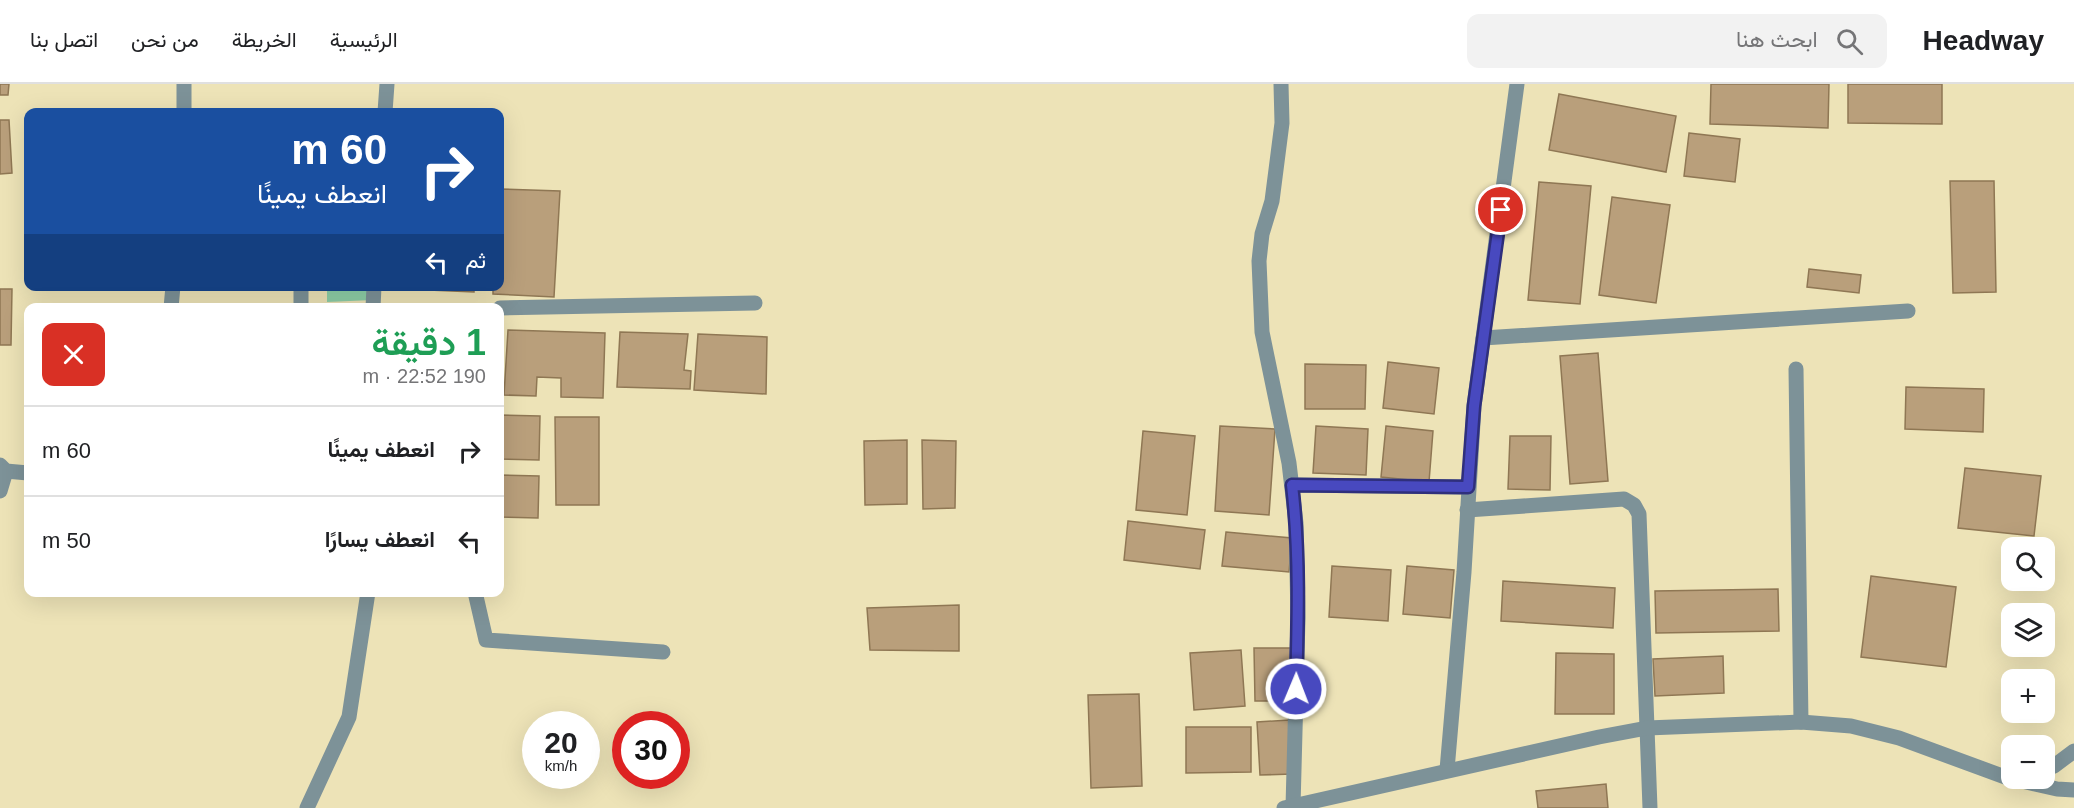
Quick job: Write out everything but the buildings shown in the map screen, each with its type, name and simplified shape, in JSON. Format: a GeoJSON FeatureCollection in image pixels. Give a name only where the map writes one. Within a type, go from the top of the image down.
{"type":"FeatureCollection","features":[{"type":"Feature","properties":{"kind":"street"},"geometry":{"type":"LineString","coordinates":[[184,84],[184,108]]}},
{"type":"Feature","properties":{"kind":"street"},"geometry":{"type":"LineString","coordinates":[[385,108],[387,84]]}},
{"type":"Feature","properties":{"kind":"street"},"geometry":{"type":"LineString","coordinates":[[1281,84],[1282,123],[1272,201],[1262,234],[1259,261],[1262,332],[1289,463],[1296,523],[1298,618],[1293,807]]}},
{"type":"Feature","properties":{"kind":"street"},"geometry":{"type":"LineString","coordinates":[[1447,770],[1464,572],[1474,406],[1516,84]]}},
{"type":"Feature","properties":{"kind":"street"},"geometry":{"type":"LineString","coordinates":[[504,308],[755,303]]}},
{"type":"Feature","properties":{"kind":"street"},"geometry":{"type":"LineString","coordinates":[[1483,338],[1908,311]]}},
{"type":"Feature","properties":{"kind":"street"},"geometry":{"type":"LineString","coordinates":[[1796,369],[1801,722]]}},
{"type":"Feature","properties":{"kind":"street"},"geometry":{"type":"LineString","coordinates":[[0,491],[3,468],[24,472]]}},
{"type":"Feature","properties":{"kind":"street"},"geometry":{"type":"LineString","coordinates":[[1292,485],[1468,487]]}},
{"type":"Feature","properties":{"kind":"street"},"geometry":{"type":"LineString","coordinates":[[1467,510],[1624,499],[1634,505],[1639,514],[1650,808]]}},
{"type":"Feature","properties":{"kind":"street"},"geometry":{"type":"LineString","coordinates":[[307,808],[349,717],[367,597]]}},
{"type":"Feature","properties":{"kind":"street"},"geometry":{"type":"LineString","coordinates":[[476,597],[486,640],[663,652]]}},
{"type":"Feature","properties":{"kind":"street"},"geometry":{"type":"LineString","coordinates":[[1284,808],[1447,770],[1647,728],[1801,722],[1851,726],[1899,738],[2001,774]]}},
{"type":"Feature","properties":{"kind":"street"},"geometry":{"type":"LineString","coordinates":[[2055,765],[2074,751]]}},
{"type":"Feature","properties":{"kind":"street"},"geometry":{"type":"LineString","coordinates":[[2055,789],[2074,790]]}},
{"type":"Feature","properties":{"kind":"green space"},"geometry":{"type":"Polygon","coordinates":[[[327,291],[374,291],[373,300],[327,302],[327,291]]]}},
{"type":"Feature","properties":{"kind":"route"},"geometry":{"type":"LineString","coordinates":[[1296,689],[1298,618],[1296,523],[1292,485],[1468,487],[1474,406],[1501,210]]}}]}
